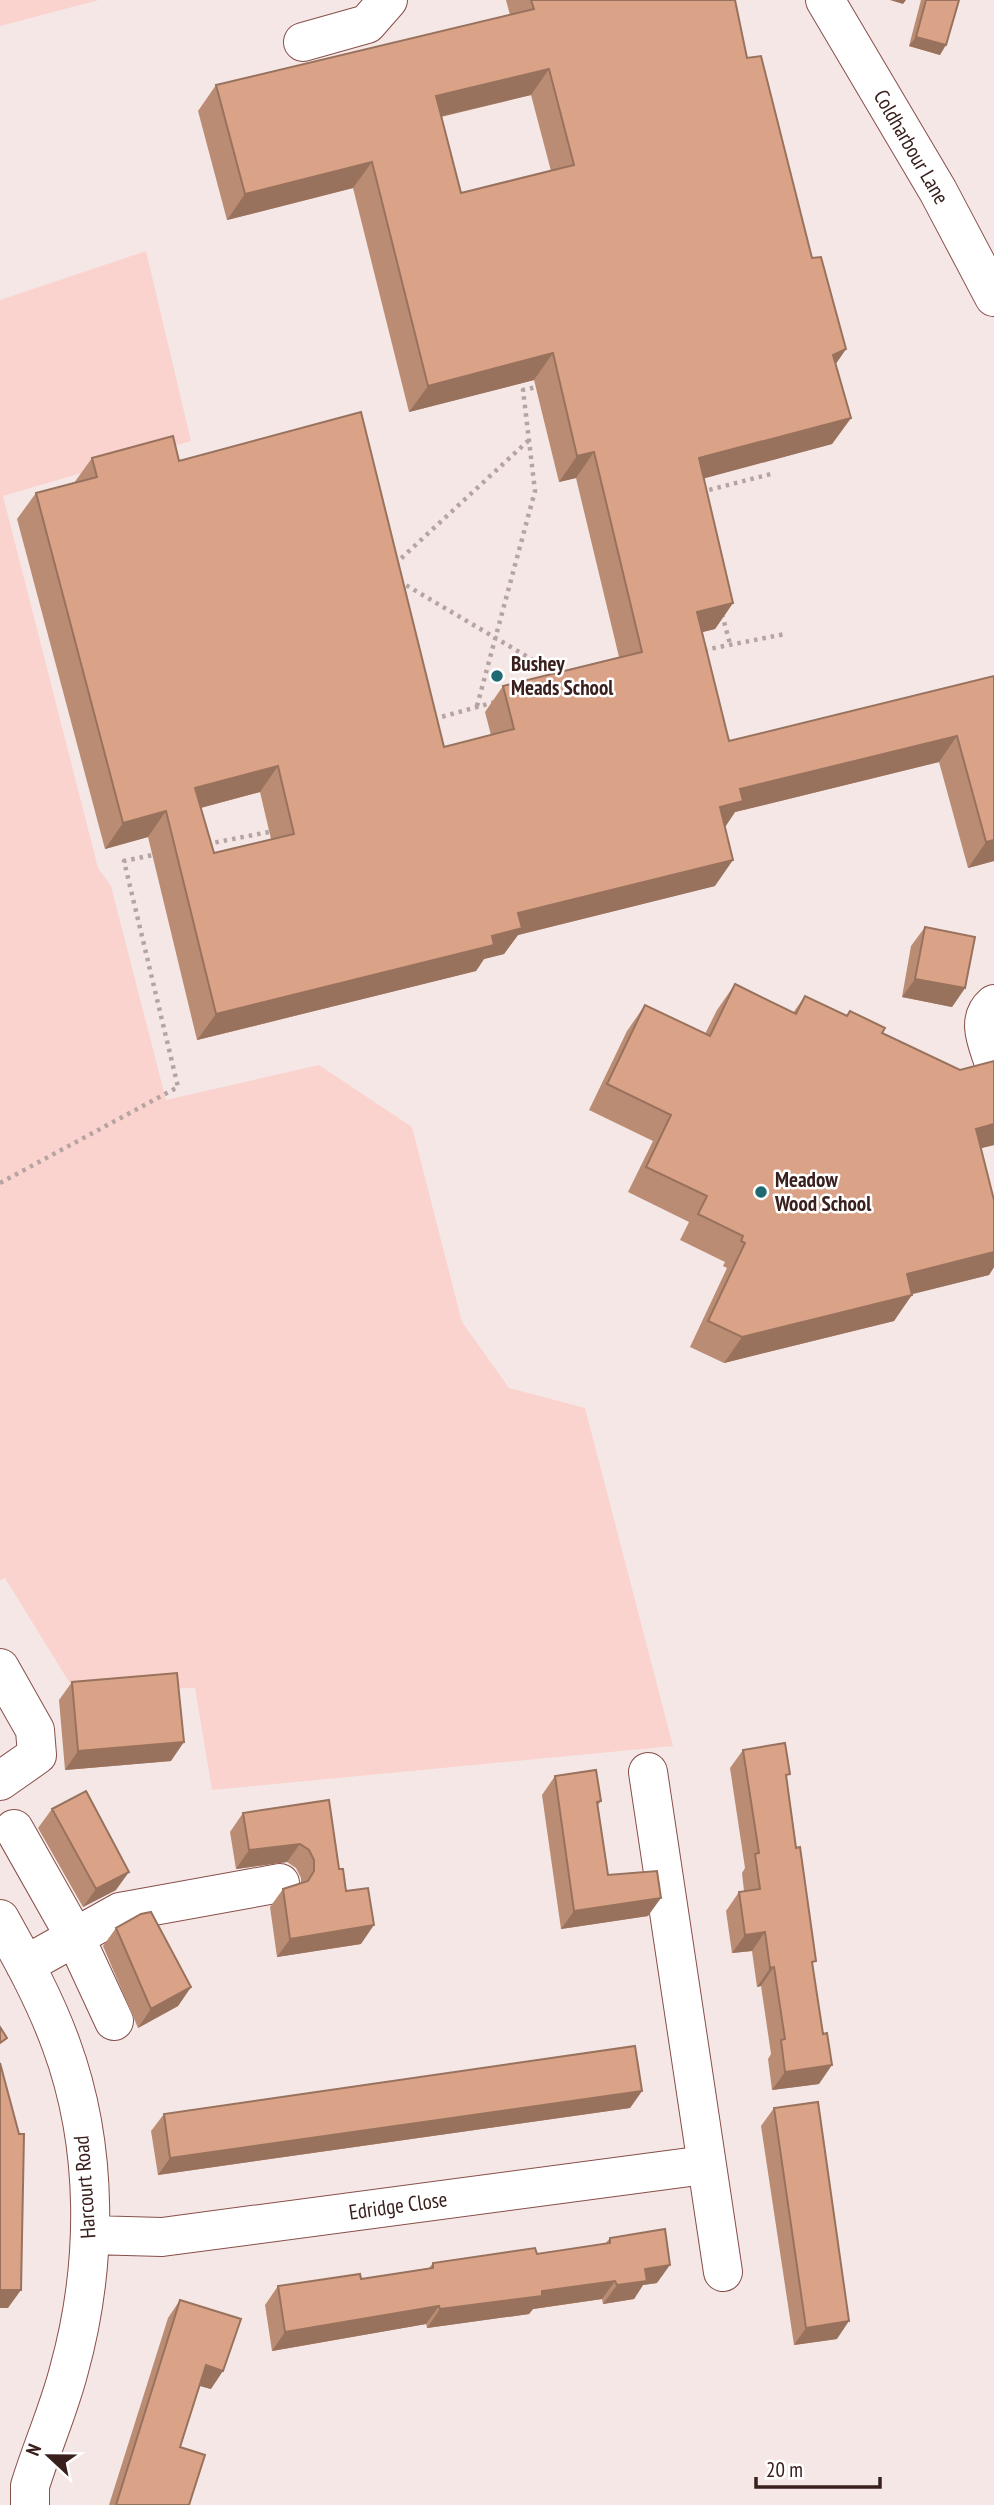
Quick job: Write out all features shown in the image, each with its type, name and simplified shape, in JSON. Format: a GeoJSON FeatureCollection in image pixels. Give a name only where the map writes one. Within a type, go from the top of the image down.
{"type":"FeatureCollection","features":[{"type":"Feature","properties":{"kind":"street"},"geometry":{"type":"LineString","coordinates":[[303,42],[367,24],[388,0]]}},
{"type":"Feature","properties":{"kind":"street","name":"Coldharbour Lane"},"geometry":{"type":"LineString","coordinates":[[825,0],[937,191],[994,297]]}},
{"type":"Feature","properties":{"kind":"street"},"geometry":{"type":"LineString","coordinates":[[994,1004],[988,1009],[982,1027],[994,1064]]}},
{"type":"Feature","properties":{"kind":"street"},"geometry":{"type":"LineString","coordinates":[[0,1668],[36,1730],[37,1755],[0,1782]]}},
{"type":"Feature","properties":{"kind":"street"},"geometry":{"type":"LineString","coordinates":[[648,1772],[723,2272]]}},
{"type":"Feature","properties":{"kind":"street"},"geometry":{"type":"LineString","coordinates":[[14,1829],[75,1937],[114,2021]]}},
{"type":"Feature","properties":{"kind":"street"},"geometry":{"type":"LineString","coordinates":[[25,1965],[120,1912],[280,1883]]}},
{"type":"Feature","properties":{"kind":"street","name":"Harcourt Road"},"geometry":{"type":"LineString","coordinates":[[0,1919],[25,1965],[62,2047],[78,2105],[87,2165],[92,2235],[84,2304],[70,2369],[20,2491]]}},
{"type":"Feature","properties":{"kind":"street","name":"Edridge Close"},"geometry":{"type":"LineString","coordinates":[[92,2235],[162,2237],[705,2165]]}},
{"type":"Feature","properties":{"kind":"path"},"geometry":{"type":"LineString","coordinates":[[477,706],[535,491],[523,390],[552,383]]}},
{"type":"Feature","properties":{"kind":"path"},"geometry":{"type":"LineString","coordinates":[[401,593],[394,565],[529,440]]}},
{"type":"Feature","properties":{"kind":"path"},"geometry":{"type":"LineString","coordinates":[[691,495],[771,474]]}},
{"type":"Feature","properties":{"kind":"path"},"geometry":{"type":"LineString","coordinates":[[398,581],[562,676]]}},
{"type":"Feature","properties":{"kind":"path"},"geometry":{"type":"LineString","coordinates":[[720,607],[730,644]]}},
{"type":"Feature","properties":{"kind":"path"},"geometry":{"type":"LineString","coordinates":[[690,654],[785,634]]}},
{"type":"Feature","properties":{"kind":"path"},"geometry":{"type":"LineString","coordinates":[[436,727],[434,717],[501,701]]}},
{"type":"Feature","properties":{"kind":"path"},"geometry":{"type":"LineString","coordinates":[[205,845],[287,828]]}},
{"type":"Feature","properties":{"kind":"path"},"geometry":{"type":"LineString","coordinates":[[0,1183],[178,1087],[124,861],[165,853]]}},
{"type":"Feature","properties":{"kind":"shaded area"},"geometry":{"type":"Polygon","coordinates":[[[0,0],[99,0],[0,26],[0,0]]]}},
{"type":"Feature","properties":{"kind":"shaded area"},"geometry":{"type":"Polygon","coordinates":[[[146,251],[191,441],[3,496],[98,868],[111,886],[166,1100],[319,1065],[412,1127],[462,1322],[509,1388],[585,1408],[673,1746],[212,1790],[195,1688],[74,1690],[5,1578],[0,1580],[0,300],[146,251]]]}},
{"type":"Feature","properties":{"kind":"building"},"geometry":{"type":"Polygon","coordinates":[[[531,0],[735,0],[747,58],[761,56],[812,258],[821,257],[846,349],[833,355],[851,418],[699,458],[733,603],[697,612],[729,741],[994,676],[994,840],[986,842],[957,736],[740,789],[743,801],[720,807],[733,860],[518,913],[522,928],[492,936],[494,945],[216,1014],[166,811],[123,823],[36,493],[97,477],[92,458],[173,436],[179,461],[361,412],[444,747],[514,729],[503,686],[642,652],[594,452],[577,456],[553,353],[428,386],[372,162],[245,194],[216,85],[534,9],[531,0]],[[549,69],[436,96],[461,193],[574,165],[549,69]],[[278,766],[195,788],[214,853],[294,834],[278,766]]]}},
{"type":"Feature","properties":{"kind":"building"},"geometry":{"type":"Polygon","coordinates":[[[926,0],[959,0],[946,45],[916,37],[926,0]]]}},
{"type":"Feature","properties":{"kind":"building"},"geometry":{"type":"Polygon","coordinates":[[[925,927],[975,937],[965,988],[915,979],[925,927]]]}},
{"type":"Feature","properties":{"kind":"building"},"geometry":{"type":"Polygon","coordinates":[[[735,984],[796,1014],[805,996],[847,1016],[850,1011],[885,1028],[882,1033],[960,1070],[994,1061],[994,1124],[976,1129],[994,1200],[994,1252],[907,1274],[912,1295],[742,1337],[708,1321],[745,1243],[741,1241],[743,1236],[698,1214],[707,1196],[646,1167],[671,1115],[607,1084],[645,1005],[710,1036],[735,984]]]}},
{"type":"Feature","properties":{"kind":"building"},"geometry":{"type":"Polygon","coordinates":[[[177,1673],[184,1742],[78,1751],[72,1682],[177,1673]]]}},
{"type":"Feature","properties":{"kind":"building"},"geometry":{"type":"Polygon","coordinates":[[[785,1743],[790,1774],[786,1775],[796,1848],[800,1847],[816,1961],[812,1962],[823,2034],[827,2033],[832,2065],[785,2072],[781,2040],[785,2039],[774,1967],[770,1968],[765,1932],[745,1935],[739,1892],[760,1889],[755,1854],[759,1853],[743,1750],[785,1743]]]}},
{"type":"Feature","properties":{"kind":"building"},"geometry":{"type":"Polygon","coordinates":[[[596,1770],[601,1801],[597,1802],[608,1875],[657,1871],[661,1898],[574,1911],[555,1776],[596,1770]]]}},
{"type":"Feature","properties":{"kind":"building"},"geometry":{"type":"Polygon","coordinates":[[[86,1791],[129,1872],[96,1889],[52,1809],[86,1791]]]}},
{"type":"Feature","properties":{"kind":"building"},"geometry":{"type":"Polygon","coordinates":[[[329,1800],[339,1869],[343,1869],[346,1891],[368,1888],[374,1925],[290,1939],[283,1889],[308,1881],[314,1871],[314,1860],[309,1850],[300,1844],[249,1850],[243,1813],[329,1800]]]}},
{"type":"Feature","properties":{"kind":"building"},"geometry":{"type":"Polygon","coordinates":[[[151,1912],[191,1987],[151,2009],[116,1928],[141,1914],[151,1912]]]}},
{"type":"Feature","properties":{"kind":"building"},"geometry":{"type":"Polygon","coordinates":[[[0,2027],[7,2038],[0,2043],[0,2027]]]}},
{"type":"Feature","properties":{"kind":"building"},"geometry":{"type":"Polygon","coordinates":[[[635,2046],[642,2091],[170,2158],[164,2114],[635,2046]]]}},
{"type":"Feature","properties":{"kind":"building"},"geometry":{"type":"Polygon","coordinates":[[[0,2063],[19,2134],[24,2134],[21,2290],[0,2290],[0,2063]]]}},
{"type":"Feature","properties":{"kind":"building"},"geometry":{"type":"Polygon","coordinates":[[[818,2102],[849,2321],[806,2328],[774,2108],[818,2102]]]}},
{"type":"Feature","properties":{"kind":"building"},"geometry":{"type":"Polygon","coordinates":[[[665,2229],[670,2265],[645,2269],[647,2281],[617,2285],[615,2281],[542,2291],[542,2296],[440,2309],[439,2306],[285,2332],[278,2286],[360,2274],[361,2279],[433,2268],[433,2263],[535,2248],[537,2254],[610,2243],[610,2238],[665,2229]]]}},
{"type":"Feature","properties":{"kind":"building"},"geometry":{"type":"Polygon","coordinates":[[[180,2300],[241,2319],[223,2371],[206,2365],[180,2447],[205,2455],[189,2505],[116,2505],[180,2300]]]}},
{"type":"Feature","properties":{"kind":"place","name":"Bushey Meads School"},"geometry":{"type":"Point","coordinates":[497,676]}},
{"type":"Feature","properties":{"kind":"place","name":"Meadow Wood School"},"geometry":{"type":"Point","coordinates":[761,1192]}}]}
